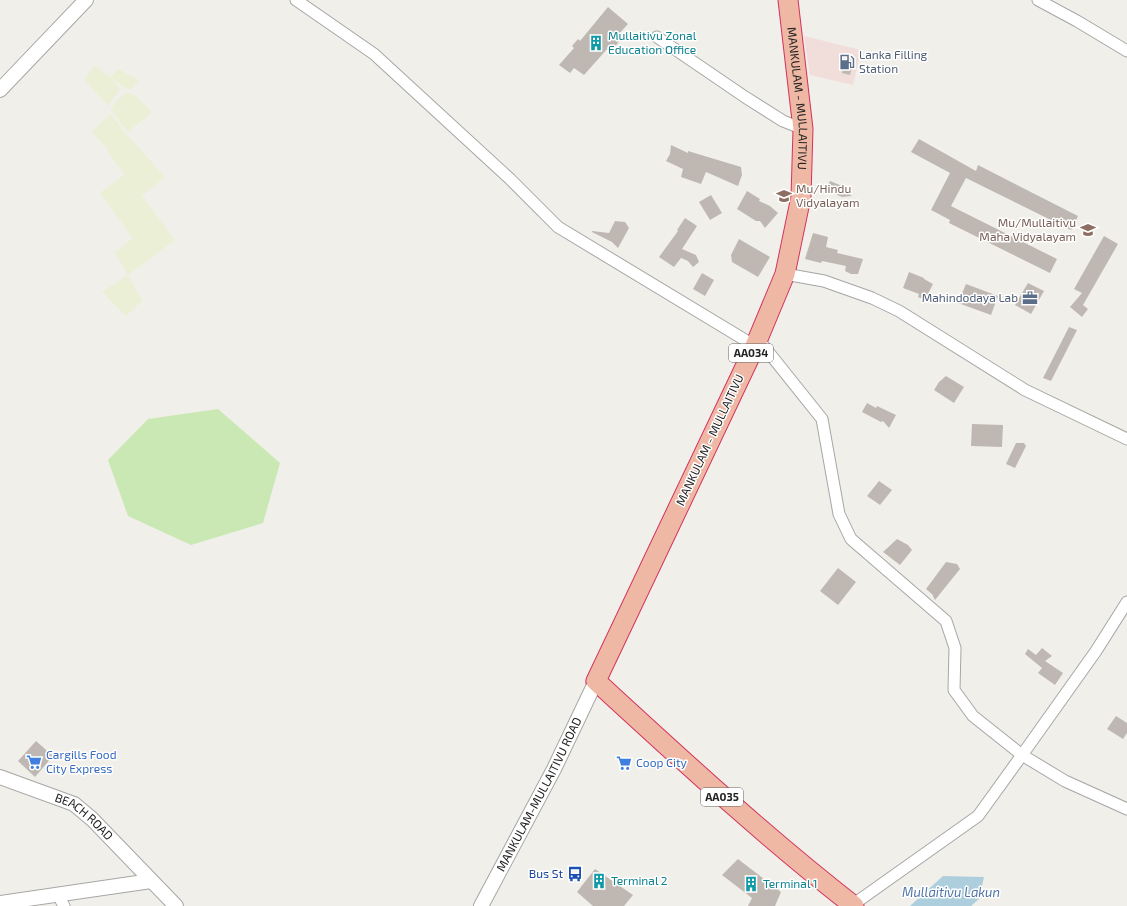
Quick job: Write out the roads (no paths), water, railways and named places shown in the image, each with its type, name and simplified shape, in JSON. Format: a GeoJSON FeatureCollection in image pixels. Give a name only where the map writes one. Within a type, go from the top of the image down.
{"type":"FeatureCollection","features":[{"type":"Feature","properties":{"kind":"highway","name":"MANKULAM - MULLAITIVU"},"geometry":{"type":"LineString","coordinates":[[596,681],[756,342],[785,274],[801,197],[803,129],[788,0]]}},
{"type":"Feature","properties":{"kind":"highway","name":"AA035"},"geometry":{"type":"LineString","coordinates":[[596,681],[731,805],[853,906]]}},
{"type":"Feature","properties":{"kind":"street"},"geometry":{"type":"LineString","coordinates":[[0,90],[86,0]]}},
{"type":"Feature","properties":{"kind":"street"},"geometry":{"type":"LineString","coordinates":[[296,0],[374,54],[510,179],[558,227],[756,342],[822,419],[839,514],[851,539],[946,621],[955,648],[954,690],[973,716],[1022,755],[1065,781],[1127,809]]}},
{"type":"Feature","properties":{"kind":"street"},"geometry":{"type":"LineString","coordinates":[[1038,0],[1127,51]]}},
{"type":"Feature","properties":{"kind":"street"},"geometry":{"type":"LineString","coordinates":[[658,37],[745,97],[783,121],[803,129]]}},
{"type":"Feature","properties":{"kind":"street"},"geometry":{"type":"LineString","coordinates":[[785,274],[824,281],[872,298],[898,311],[1025,390],[1127,439]]}},
{"type":"Feature","properties":{"kind":"street"},"geometry":{"type":"LineString","coordinates":[[853,906],[978,816],[1096,651],[1127,602]]}},
{"type":"Feature","properties":{"kind":"street","name":"MANKULAM-MULLAITIVU ROAD"},"geometry":{"type":"LineString","coordinates":[[481,906],[554,769],[596,681]]}},
{"type":"Feature","properties":{"kind":"street","name":"BEACH ROAD"},"geometry":{"type":"LineString","coordinates":[[0,777],[74,804],[92,819],[176,906]]}},
{"type":"Feature","properties":{"kind":"street"},"geometry":{"type":"LineString","coordinates":[[0,903],[61,900],[151,880]]}},
{"type":"Feature","properties":{"kind":"water","name":"Mullaitivu Lakun"},"geometry":{"type":"Polygon","coordinates":[[[943,876],[984,877],[979,899],[971,906],[910,906],[943,876]]]}},
{"type":"Feature","properties":{"kind":"place","name":"Mullaitivu Zonal Education Office"},"geometry":{"type":"Point","coordinates":[596,43]}},
{"type":"Feature","properties":{"kind":"place","name":"Lanka Filling Station"},"geometry":{"type":"Point","coordinates":[847,62]}},
{"type":"Feature","properties":{"kind":"place","name":"Mu/Hindu Vidyalayam"},"geometry":{"type":"Point","coordinates":[784,196]}},
{"type":"Feature","properties":{"kind":"place","name":"Mu/Mullaitivu Maha Vidyalayam"},"geometry":{"type":"Point","coordinates":[1088,230]}},
{"type":"Feature","properties":{"kind":"place","name":"Mahindodaya Lab"},"geometry":{"type":"Point","coordinates":[1030,298]}},
{"type":"Feature","properties":{"kind":"place","name":"Cargills Food City Express"},"geometry":{"type":"Point","coordinates":[34,762]}},
{"type":"Feature","properties":{"kind":"place","name":"Coop City"},"geometry":{"type":"Point","coordinates":[624,763]}},
{"type":"Feature","properties":{"kind":"place","name":"Bus St"},"geometry":{"type":"Point","coordinates":[575,874]}},
{"type":"Feature","properties":{"kind":"place","name":"Terminal 2"},"geometry":{"type":"Point","coordinates":[599,881]}},
{"type":"Feature","properties":{"kind":"place","name":"Terminal 1"},"geometry":{"type":"Point","coordinates":[751,884]}}]}
